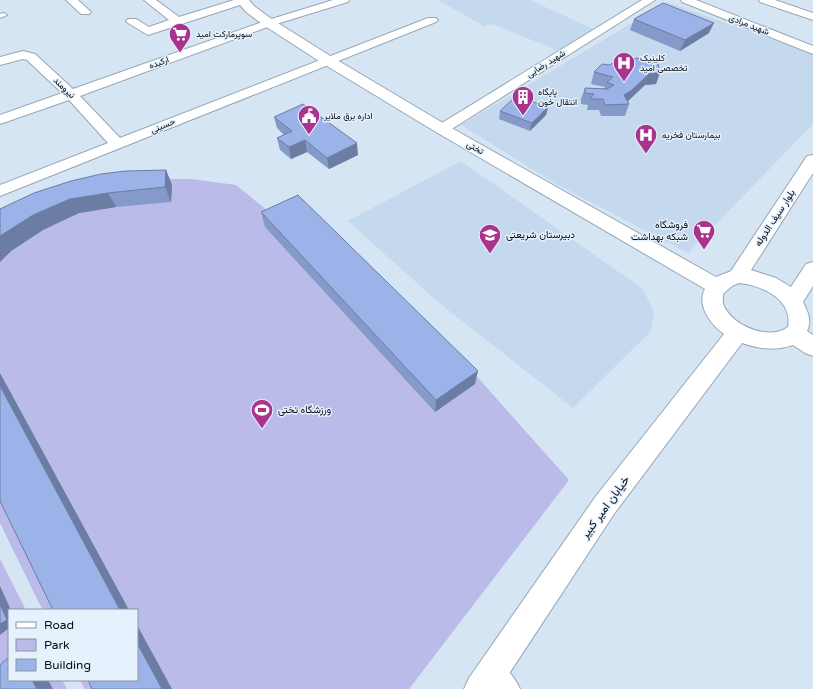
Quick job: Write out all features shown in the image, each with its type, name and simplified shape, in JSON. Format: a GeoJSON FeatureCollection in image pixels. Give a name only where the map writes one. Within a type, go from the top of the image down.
{"type":"FeatureCollection","features":[{"type":"Feature","properties":{"kind":"main road","name":"تختی"},"geometry":{"type":"LineString","coordinates":[[242,0],[250,9],[269,23],[327,60],[442,129],[716,286]]}},
{"type":"Feature","properties":{"kind":"main road","name":"بلوار سیف الدوله"},"geometry":{"type":"LineString","coordinates":[[738,276],[813,160]]}},
{"type":"Feature","properties":{"kind":"main road"},"geometry":{"type":"LineString","coordinates":[[793,301],[813,269]]}},
{"type":"Feature","properties":{"kind":"main road"},"geometry":{"type":"LineString","coordinates":[[738,276],[751,277],[764,281],[777,287],[793,301],[801,315],[800,326],[795,334],[784,340],[770,341],[754,338],[738,332],[725,322],[716,312],[712,300],[713,290],[716,286],[727,279],[738,276]]}},
{"type":"Feature","properties":{"kind":"main road","name":"خیابان امیر کبیر"},"geometry":{"type":"LineString","coordinates":[[492,684],[605,505],[738,332]]}},
{"type":"Feature","properties":{"kind":"main road"},"geometry":{"type":"LineString","coordinates":[[795,334],[813,347]]}},
{"type":"Feature","properties":{"kind":"street"},"geometry":{"type":"LineString","coordinates":[[71,0],[85,12]]}},
{"type":"Feature","properties":{"kind":"street"},"geometry":{"type":"LineString","coordinates":[[149,0],[178,21]]}},
{"type":"Feature","properties":{"kind":"street"},"geometry":{"type":"LineString","coordinates":[[132,21],[148,31],[242,0]]}},
{"type":"Feature","properties":{"kind":"street","name":"ارکیده"},"geometry":{"type":"LineString","coordinates":[[0,120],[269,23],[344,0]]}},
{"type":"Feature","properties":{"kind":"street","name":"شهید رضایی"},"geometry":{"type":"LineString","coordinates":[[442,129],[650,0]]}},
{"type":"Feature","properties":{"kind":"street","name":"شهید مرادی"},"geometry":{"type":"LineString","coordinates":[[686,0],[813,50]]}},
{"type":"Feature","properties":{"kind":"street"},"geometry":{"type":"LineString","coordinates":[[764,0],[813,17]]}},
{"type":"Feature","properties":{"kind":"street","name":"حسینی"},"geometry":{"type":"LineString","coordinates":[[0,191],[327,60],[432,20]]}},
{"type":"Feature","properties":{"kind":"street","name":"نیرومند"},"geometry":{"type":"LineString","coordinates":[[0,61],[23,56],[31,57],[72,94],[117,144]]}},
{"type":"Feature","properties":{"kind":"shaded area"},"geometry":{"type":"Polygon","coordinates":[[[438,0],[530,0],[593,29],[559,51],[492,24],[484,26],[438,0]]]}},
{"type":"Feature","properties":{"kind":"shaded area","name":"بیمارستان فخریه"},"geometry":{"type":"Polygon","coordinates":[[[667,2],[813,54],[813,124],[688,253],[558,185],[461,125],[667,2]]]}},
{"type":"Feature","properties":{"kind":"shaded area","name":"دبیرستان شریعتی"},"geometry":{"type":"Polygon","coordinates":[[[461,161],[643,289],[654,313],[651,331],[573,408],[438,302],[348,221],[461,161]]]}},
{"type":"Feature","properties":{"kind":"green space","name":"ورزشگاه تختی"},"geometry":{"type":"Polygon","coordinates":[[[144,179],[191,179],[236,185],[274,216],[389,288],[480,380],[569,480],[409,689],[85,689],[81,681],[138,681],[138,609],[42,609],[0,523],[0,225],[144,179]]]}},
{"type":"Feature","properties":{"kind":"green space"},"geometry":{"type":"Polygon","coordinates":[[[0,559],[25,609],[8,609],[8,681],[63,681],[67,689],[0,689],[0,559]]]}},
{"type":"Feature","properties":{"kind":"building"},"geometry":{"type":"Polygon","coordinates":[[[663,3],[714,23],[685,40],[634,19],[663,3]]]}},
{"type":"Feature","properties":{"kind":"building"},"geometry":{"type":"Polygon","coordinates":[[[642,58],[642,60],[648,59],[652,63],[658,64],[660,72],[649,74],[632,90],[624,95],[629,104],[605,105],[603,99],[590,99],[594,94],[585,93],[585,88],[607,89],[614,85],[607,82],[613,77],[594,72],[602,64],[609,65],[618,61],[625,63],[625,59],[642,58]]]}},
{"type":"Feature","properties":{"kind":"building"},"geometry":{"type":"Polygon","coordinates":[[[516,96],[548,107],[532,123],[500,111],[516,96]]]}},
{"type":"Feature","properties":{"kind":"building"},"geometry":{"type":"Polygon","coordinates":[[[303,104],[357,143],[327,158],[305,140],[289,147],[277,138],[292,131],[274,117],[303,104]]]}},
{"type":"Feature","properties":{"kind":"building"},"geometry":{"type":"Polygon","coordinates":[[[166,170],[165,187],[70,199],[33,215],[0,236],[0,209],[34,193],[71,181],[101,174],[126,171],[166,170]]]}},
{"type":"Feature","properties":{"kind":"building"},"geometry":{"type":"Polygon","coordinates":[[[298,195],[478,371],[436,400],[261,212],[298,195]]]}},
{"type":"Feature","properties":{"kind":"building"},"geometry":{"type":"Polygon","coordinates":[[[0,386],[119,609],[53,609],[0,501],[0,386]]]}},
{"type":"Feature","properties":{"kind":"building"},"geometry":{"type":"Polygon","coordinates":[[[0,604],[7,620],[0,624],[0,604]]]}},
{"type":"Feature","properties":{"kind":"building"},"geometry":{"type":"Polygon","coordinates":[[[138,645],[162,689],[92,689],[88,681],[138,681],[138,645]]]}},
{"type":"Feature","properties":{"kind":"building"},"geometry":{"type":"Polygon","coordinates":[[[8,658],[8,681],[33,681],[37,689],[0,689],[0,665],[8,658]]]}},
{"type":"Feature","properties":{"kind":"place","name":"سوپرمارکت امید"},"geometry":{"type":"Point","coordinates":[180,54]}},
{"type":"Feature","properties":{"kind":"place","name":"کلینیک تخصصی امید"},"geometry":{"type":"Point","coordinates":[624,82]}},
{"type":"Feature","properties":{"kind":"place","name":"پایگاه انتقال خون"},"geometry":{"type":"Point","coordinates":[523,116]}},
{"type":"Feature","properties":{"kind":"place","name":"اداره برق ملایر"},"geometry":{"type":"Point","coordinates":[309,136]}},
{"type":"Feature","properties":{"kind":"place","name":"بیمارستان فخریه"},"geometry":{"type":"Point","coordinates":[646,154]}},
{"type":"Feature","properties":{"kind":"place","name":"فروشگاه شبکه بهداشت"},"geometry":{"type":"Point","coordinates":[704,250]}},
{"type":"Feature","properties":{"kind":"place","name":"دبیرستان شریعتی"},"geometry":{"type":"Point","coordinates":[490,254]}},
{"type":"Feature","properties":{"kind":"place","name":"ورزشگاه تختی"},"geometry":{"type":"Point","coordinates":[262,430]}}]}
